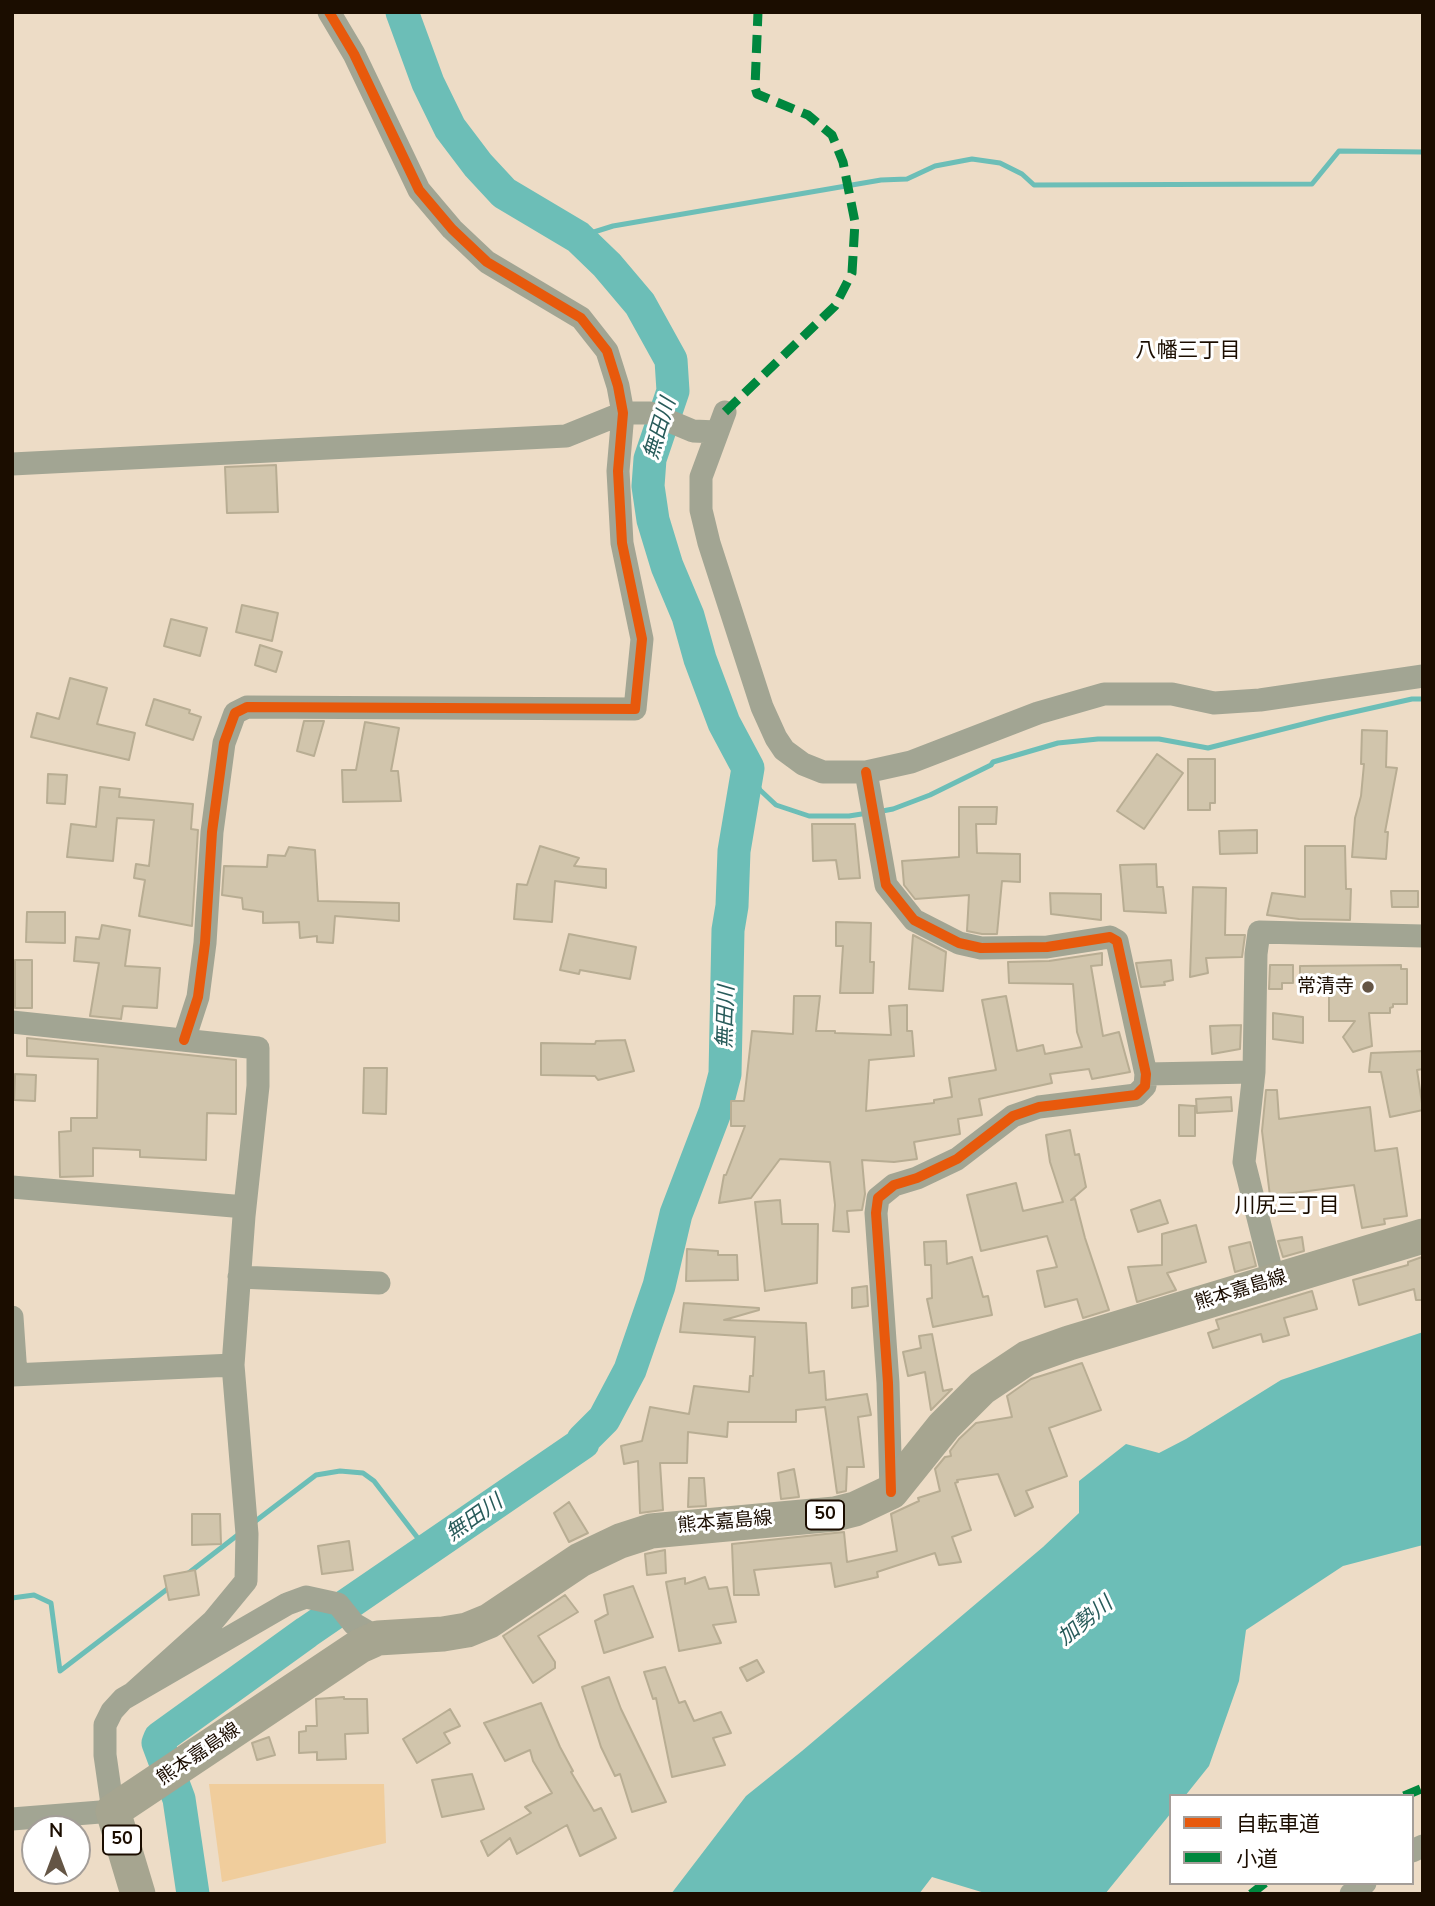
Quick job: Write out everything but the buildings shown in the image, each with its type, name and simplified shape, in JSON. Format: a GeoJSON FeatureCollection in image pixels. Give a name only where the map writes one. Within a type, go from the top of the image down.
{"type":"FeatureCollection","features":[{"type":"Feature","properties":{"kind":"main road","name":"熊本嘉島線"},"geometry":{"type":"LineString","coordinates":[[123,1805],[360,1646],[378,1638],[467,1630],[489,1621],[580,1560],[620,1541],[651,1531],[835,1514],[855,1509],[891,1492],[944,1426],[982,1388],[1027,1358],[1423,1236]]}},
{"type":"Feature","properties":{"kind":"main road","name":"50"},"geometry":{"type":"LineString","coordinates":[[123,1805],[138,1894]]}},
{"type":"Feature","properties":{"kind":"street"},"geometry":{"type":"LineString","coordinates":[[184,1040],[198,997],[205,943],[212,832],[225,743],[235,713],[247,707],[635,709],[642,639],[634,589],[622,543],[618,471],[632,413],[618,386],[607,351],[581,318],[487,262],[452,229],[419,190],[354,54],[329,12]]}},
{"type":"Feature","properties":{"kind":"street"},"geometry":{"type":"LineString","coordinates":[[12,464],[566,436],[632,413],[650,413],[693,431],[716,425],[701,477],[701,510],[709,543],[776,738],[784,750],[803,764],[823,772],[866,772],[911,762],[1038,713],[1104,694],[1172,694],[1214,703],[1260,701],[1423,676]]}},
{"type":"Feature","properties":{"kind":"street"},"geometry":{"type":"LineString","coordinates":[[866,772],[886,885],[914,920],[959,943],[981,948],[1047,947],[1110,937],[1117,941],[1146,1074],[1145,1086],[1136,1096],[1039,1107],[1013,1116],[957,1159],[917,1178],[894,1185],[878,1198],[876,1213],[888,1383],[891,1492]]}},
{"type":"Feature","properties":{"kind":"street"},"geometry":{"type":"LineString","coordinates":[[1274,1281],[1244,1162],[1254,1072],[1256,954],[1259,932],[1423,936]]}},
{"type":"Feature","properties":{"kind":"street"},"geometry":{"type":"LineString","coordinates":[[12,1022],[258,1048],[258,1086],[245,1207],[233,1365],[247,1534],[246,1581],[213,1621],[133,1693]]}},
{"type":"Feature","properties":{"kind":"street"},"geometry":{"type":"LineString","coordinates":[[1146,1074],[1254,1072]]}},
{"type":"Feature","properties":{"kind":"street"},"geometry":{"type":"LineString","coordinates":[[12,1187],[245,1207]]}},
{"type":"Feature","properties":{"kind":"street"},"geometry":{"type":"LineString","coordinates":[[239,1277],[379,1283]]}},
{"type":"Feature","properties":{"kind":"street"},"geometry":{"type":"LineString","coordinates":[[12,1317],[14,1375],[233,1365]]}},
{"type":"Feature","properties":{"kind":"street"},"geometry":{"type":"LineString","coordinates":[[12,1819],[123,1805],[106,1755],[106,1725],[112,1711],[123,1699],[275,1610],[306,1597],[338,1604],[354,1624],[378,1638]]}},
{"type":"Feature","properties":{"kind":"shaded area"},"geometry":{"type":"Polygon","coordinates":[[[209,1784],[384,1784],[386,1843],[222,1882],[209,1784]]]}},
{"type":"Feature","properties":{"kind":"water","name":"加勢川"},"geometry":{"type":"Polygon","coordinates":[[[1423,1332],[1423,1545],[1343,1566],[1246,1630],[1239,1681],[1209,1766],[1187,1794],[1169,1794],[1169,1815],[1105,1894],[988,1894],[932,1877],[919,1894],[671,1894],[746,1796],[1043,1547],[1079,1513],[1079,1481],[1126,1444],[1159,1453],[1281,1380],[1423,1332]]]}},
{"type":"Feature","properties":{"kind":"waterway","name":"無田川"},"geometry":{"type":"LineString","coordinates":[[193,1894],[179,1799],[158,1743],[160,1738],[307,1632],[583,1443],[604,1419],[630,1370],[659,1286],[676,1214],[715,1112],[725,1074],[728,930],[732,906],[734,851],[748,768],[724,723],[653,520],[648,486],[650,459],[673,391],[671,360],[640,304],[607,265],[578,237],[504,193],[478,165],[450,128],[428,83],[402,12]]}},
{"type":"Feature","properties":{"kind":"waterway"},"geometry":{"type":"LineString","coordinates":[[578,237],[613,226],[881,180],[907,179],[935,166],[972,159],[1000,163],[1022,174],[1034,185],[1312,184],[1339,151],[1423,152]]}},
{"type":"Feature","properties":{"kind":"waterway"},"geometry":{"type":"LineString","coordinates":[[877,812],[930,795],[993,762],[1058,743],[1098,739],[1159,739],[1208,748],[1327,718],[1412,699],[1423,699]]}},
{"type":"Feature","properties":{"kind":"waterway"},"geometry":{"type":"LineString","coordinates":[[748,768],[760,790],[776,805],[809,816],[868,813]]}},
{"type":"Feature","properties":{"kind":"waterway"},"geometry":{"type":"LineString","coordinates":[[253,1523],[316,1475],[340,1471],[363,1473],[374,1481],[427,1550]]}},
{"type":"Feature","properties":{"kind":"waterway"},"geometry":{"type":"LineString","coordinates":[[186,1575],[239,1534]]}},
{"type":"Feature","properties":{"kind":"waterway"},"geometry":{"type":"LineString","coordinates":[[12,1598],[34,1595],[51,1603],[60,1671],[170,1587]]}},
{"type":"Feature","properties":{"kind":"marked path"},"geometry":{"type":"LineString","coordinates":[[725,412],[835,306],[852,273],[855,222],[843,162],[832,135],[808,115],[757,94],[758,12]]}},
{"type":"Feature","properties":{"kind":"marked path"},"geometry":{"type":"LineString","coordinates":[[1409,1794],[1423,1788]]}},
{"type":"Feature","properties":{"kind":"marked path"},"geometry":{"type":"LineString","coordinates":[[1251,1894],[1262,1885]]}},
{"type":"Feature","properties":{"kind":"cycle path"},"geometry":{"type":"LineString","coordinates":[[184,1040],[198,997],[205,943],[212,832],[224,743],[235,713],[247,707],[635,709],[642,639],[622,543],[618,471],[623,413],[607,351],[581,318],[487,262],[452,229],[419,190],[354,54],[329,12]]}},
{"type":"Feature","properties":{"kind":"cycle path"},"geometry":{"type":"LineString","coordinates":[[866,772],[886,885],[914,920],[959,943],[981,948],[1047,947],[1110,937],[1117,941],[1146,1074],[1145,1086],[1136,1095],[1039,1107],[1013,1116],[957,1159],[917,1178],[894,1185],[878,1198],[876,1213],[888,1383],[891,1492]]}},
{"type":"Feature","properties":{"kind":"place","name":"常清寺"},"geometry":{"type":"Point","coordinates":[1368,987]}},
{"type":"Feature","properties":{"kind":"district","name":"八幡三丁目"},"geometry":{"type":"Point","coordinates":[1188,352]}},
{"type":"Feature","properties":{"kind":"district","name":"川尻三丁目"},"geometry":{"type":"Point","coordinates":[1287,1207]}}]}
